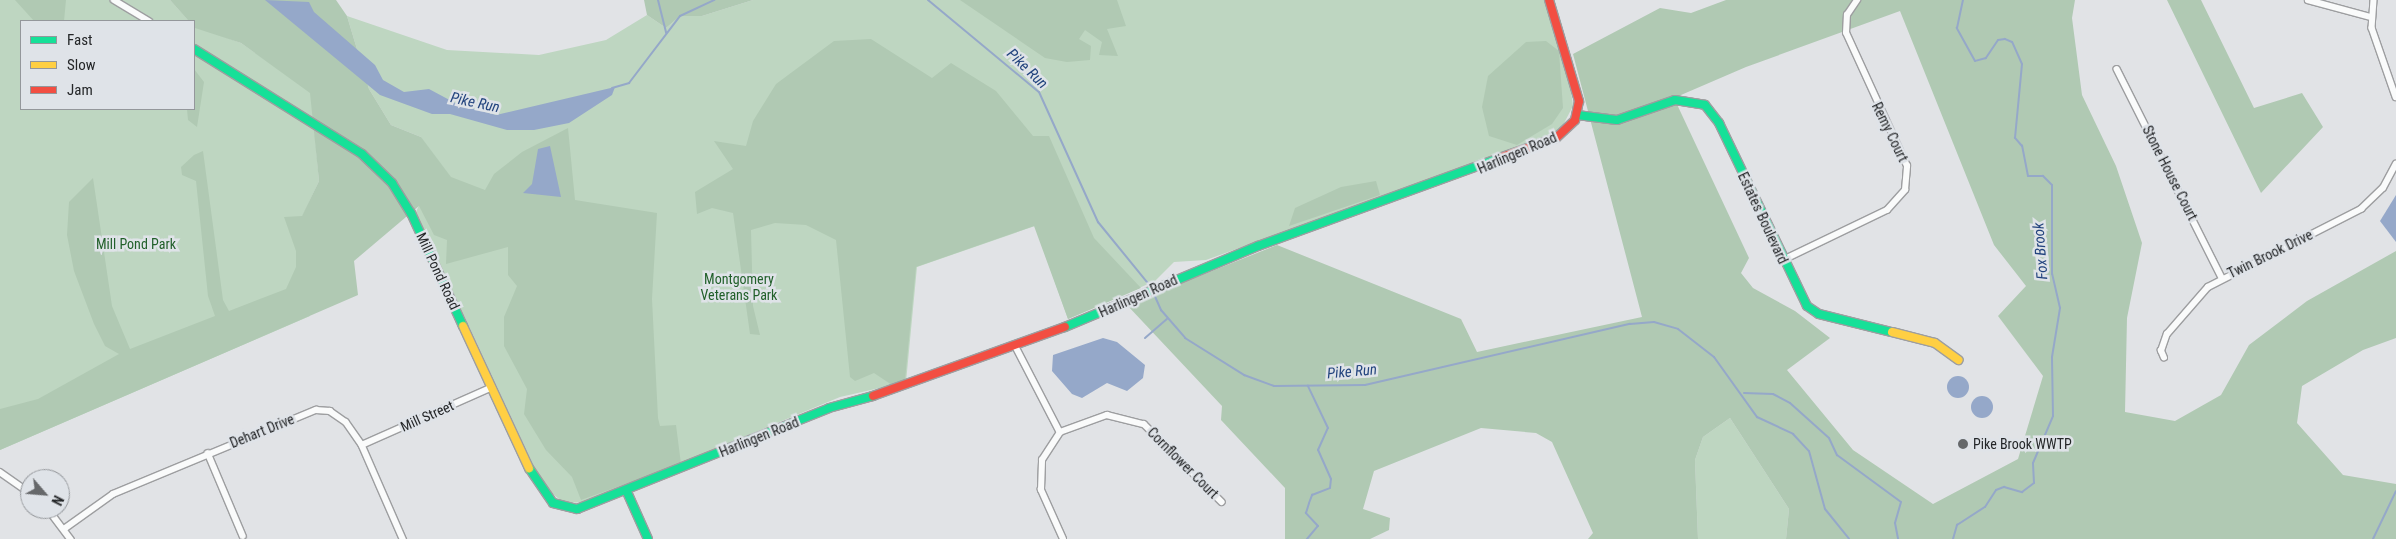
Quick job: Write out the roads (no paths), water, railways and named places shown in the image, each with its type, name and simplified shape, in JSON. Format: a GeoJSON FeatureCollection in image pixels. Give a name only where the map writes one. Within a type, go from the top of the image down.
{"type":"FeatureCollection","features":[{"type":"Feature","properties":{"kind":"street"},"geometry":{"type":"LineString","coordinates":[[114,0],[147,20]]}},
{"type":"Feature","properties":{"kind":"street"},"geometry":{"type":"LineString","coordinates":[[1549,0],[1576,78],[1577,115]]}},
{"type":"Feature","properties":{"kind":"street","name":"Remy Court"},"geometry":{"type":"LineString","coordinates":[[1783,260],[1887,210],[1905,190],[1907,166],[1846,33],[1848,15],[1857,0]]}},
{"type":"Feature","properties":{"kind":"street"},"geometry":{"type":"LineString","coordinates":[[2308,0],[2371,17]]}},
{"type":"Feature","properties":{"kind":"street"},"geometry":{"type":"LineString","coordinates":[[2374,0],[2371,17],[2378,56],[2396,97]]}},
{"type":"Feature","properties":{"kind":"street","name":"Mill Pond Road"},"geometry":{"type":"LineString","coordinates":[[195,50],[362,154],[386,176],[411,212],[537,486],[548,500],[577,509],[627,492]]}},
{"type":"Feature","properties":{"kind":"street","name":"Stone House Court"},"geometry":{"type":"LineString","coordinates":[[2117,68],[2222,278]]}},
{"type":"Feature","properties":{"kind":"street","name":"Estates Boulevard"},"geometry":{"type":"LineString","coordinates":[[1577,115],[1616,120],[1675,100],[1705,105],[1719,123],[1801,298],[1815,311],[1935,343],[1958,360]]}},
{"type":"Feature","properties":{"kind":"street","name":"Harlingen Road"},"geometry":{"type":"LineString","coordinates":[[627,492],[829,408],[917,383],[1016,346],[1285,236],[1526,151],[1562,134],[1577,115]]}},
{"type":"Feature","properties":{"kind":"street","name":"Twin Brook Drive"},"geometry":{"type":"LineString","coordinates":[[2164,358],[2161,351],[2167,334],[2196,298],[2222,278],[2361,209],[2383,188],[2396,164]]}},
{"type":"Feature","properties":{"kind":"street"},"geometry":{"type":"LineString","coordinates":[[1016,346],[1060,432],[1042,460],[1040,482],[1063,539]]}},
{"type":"Feature","properties":{"kind":"street","name":"Mill Street"},"geometry":{"type":"LineString","coordinates":[[362,445],[492,387]]}},
{"type":"Feature","properties":{"kind":"street","name":"Dehart Drive"},"geometry":{"type":"LineString","coordinates":[[64,530],[113,494],[208,453],[316,410],[335,413],[362,445],[403,539]]}},
{"type":"Feature","properties":{"kind":"street","name":"Cornflower Court"},"geometry":{"type":"LineString","coordinates":[[1060,432],[1107,414],[1136,419],[1222,502]]}},
{"type":"Feature","properties":{"kind":"street"},"geometry":{"type":"LineString","coordinates":[[208,453],[243,536]]}},
{"type":"Feature","properties":{"kind":"street"},"geometry":{"type":"LineString","coordinates":[[0,472],[20,486]]}},
{"type":"Feature","properties":{"kind":"street"},"geometry":{"type":"LineString","coordinates":[[627,492],[648,539]]}},
{"type":"Feature","properties":{"kind":"street"},"geometry":{"type":"LineString","coordinates":[[56,519],[72,539]]}},
{"type":"Feature","properties":{"kind":"water"},"geometry":{"type":"Polygon","coordinates":[[[265,0],[309,2],[314,12],[375,65],[383,80],[404,92],[429,89],[457,104],[496,115],[615,87],[612,95],[569,123],[534,130],[507,130],[450,114],[432,114],[380,95],[265,0]]]}},
{"type":"Feature","properties":{"kind":"water"},"geometry":{"type":"Polygon","coordinates":[[[550,146],[561,197],[523,193],[532,184],[538,149],[550,146]]]}},
{"type":"Feature","properties":{"kind":"water"},"geometry":{"type":"Polygon","coordinates":[[[2396,195],[2396,242],[2380,221],[2396,195]]]}},
{"type":"Feature","properties":{"kind":"water"},"geometry":{"type":"Polygon","coordinates":[[[1103,338],[1117,342],[1145,365],[1143,378],[1127,391],[1107,383],[1082,398],[1072,394],[1052,371],[1053,355],[1103,338]]]}},
{"type":"Feature","properties":{"kind":"water"},"geometry":{"type":"Polygon","coordinates":[[[1958,376],[1966,379],[1969,387],[1966,395],[1958,398],[1950,395],[1947,387],[1950,379],[1958,376]]]}},
{"type":"Feature","properties":{"kind":"water"},"geometry":{"type":"Polygon","coordinates":[[[1982,396],[1990,399],[1993,407],[1990,415],[1982,418],[1974,415],[1971,407],[1974,399],[1982,396]]]}},
{"type":"Feature","properties":{"kind":"waterway"},"geometry":{"type":"LineString","coordinates":[[658,0],[666,33]]}},
{"type":"Feature","properties":{"kind":"waterway","name":"Pike Run"},"geometry":{"type":"LineString","coordinates":[[612,88],[629,83],[680,16],[714,0]]}},
{"type":"Feature","properties":{"kind":"waterway","name":"Pike Run"},"geometry":{"type":"LineString","coordinates":[[928,0],[1039,92],[1098,222],[1151,287]]}},
{"type":"Feature","properties":{"kind":"waterway","name":"Fox Brook"},"geometry":{"type":"LineString","coordinates":[[1953,539],[1957,525],[1985,507],[1996,490],[2004,487],[2022,492],[2034,483],[2033,463],[2053,416],[2052,357],[2060,308],[2052,274],[2052,185],[2043,176],[2028,176],[2022,146],[2015,138],[2022,64],[2012,42],[2005,39],[1998,40],[1986,58],[1975,61],[1957,28],[1963,0]]}},
{"type":"Feature","properties":{"kind":"waterway","name":"Pike Run"},"geometry":{"type":"LineString","coordinates":[[1153,292],[1161,310],[1185,338],[1244,375],[1274,386],[1365,385],[1630,324],[1654,322],[1678,329],[1714,357],[1757,417],[1793,434],[1809,451],[1825,509],[1849,539]]}},
{"type":"Feature","properties":{"kind":"waterway"},"geometry":{"type":"LineString","coordinates":[[1145,338],[1167,319]]}},
{"type":"Feature","properties":{"kind":"waterway"},"geometry":{"type":"LineString","coordinates":[[1307,539],[1318,526],[1306,513],[1312,495],[1330,488],[1331,479],[1318,450],[1328,428],[1308,386]]}},
{"type":"Feature","properties":{"kind":"waterway","name":"Fox Brook"},"geometry":{"type":"LineString","coordinates":[[1744,393],[1773,394],[1790,403],[1829,438],[1837,455],[1901,502],[1895,523],[1898,539]]}},
{"type":"Feature","properties":{"kind":"waterway","name":"Pike Run"},"geometry":{"type":"LineString","coordinates":[[2373,539],[2396,491]]}},
{"type":"Feature","properties":{"kind":"place","name":"Pike Brook WWTP"},"geometry":{"type":"Point","coordinates":[1963,444]}},
{"type":"Feature","properties":{"kind":"park label","name":"Mill Pond Park"},"geometry":{"type":"Point","coordinates":[136,244]}},
{"type":"Feature","properties":{"kind":"park label","name":"Montgomery Veterans Park"},"geometry":{"type":"Point","coordinates":[739,288]}}]}
